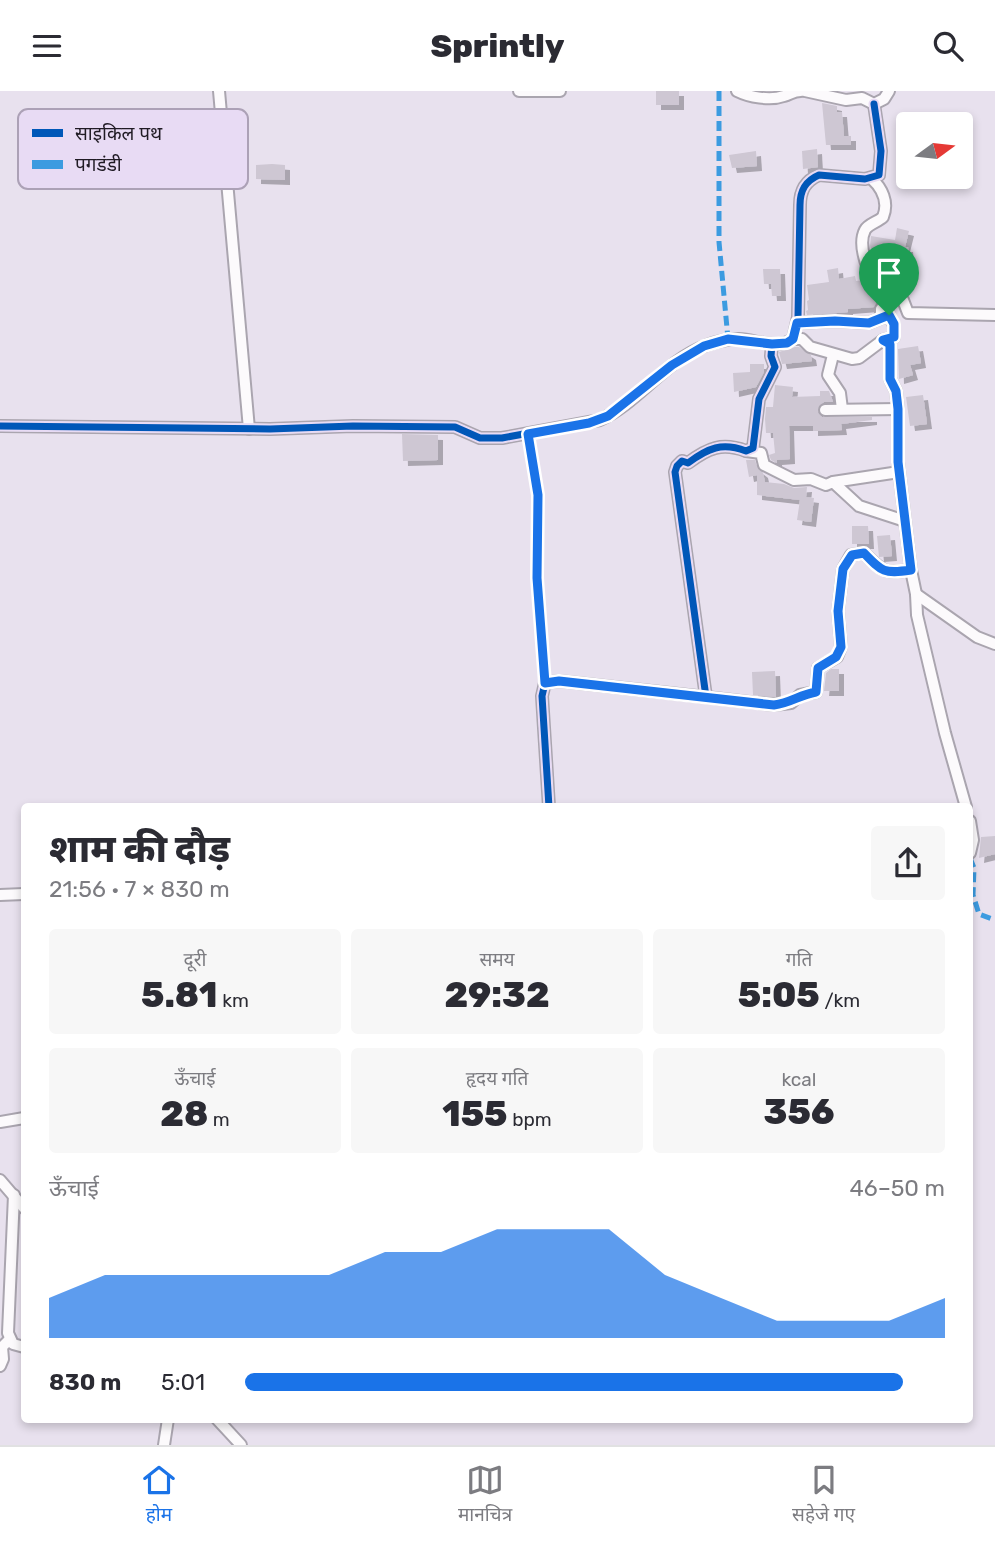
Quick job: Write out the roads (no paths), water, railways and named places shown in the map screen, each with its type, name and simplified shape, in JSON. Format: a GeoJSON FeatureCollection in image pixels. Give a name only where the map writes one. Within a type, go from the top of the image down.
{"type":"FeatureCollection","features":[{"type":"Feature","properties":{"kind":"street"},"geometry":{"type":"LineString","coordinates":[[219,91],[221,109]]}},
{"type":"Feature","properties":{"kind":"street"},"geometry":{"type":"LineString","coordinates":[[519,91],[560,91]]}},
{"type":"Feature","properties":{"kind":"street"},"geometry":{"type":"LineString","coordinates":[[737,91],[783,97],[792,92],[803,91],[846,100],[862,98],[874,104]]}},
{"type":"Feature","properties":{"kind":"street"},"geometry":{"type":"LineString","coordinates":[[874,104],[884,99],[889,91]]}},
{"type":"Feature","properties":{"kind":"street"},"geometry":{"type":"LineString","coordinates":[[793,339],[797,323],[802,189],[813,177],[819,175],[871,178],[879,175],[881,151],[874,104]]}},
{"type":"Feature","properties":{"kind":"street"},"geometry":{"type":"LineString","coordinates":[[871,178],[880,188],[886,208],[883,217],[864,232],[866,267],[882,297],[895,295],[903,300],[908,313],[995,315]]}},
{"type":"Feature","properties":{"kind":"street"},"geometry":{"type":"LineString","coordinates":[[228,189],[248,429]]}},
{"type":"Feature","properties":{"kind":"street"},"geometry":{"type":"LineString","coordinates":[[889,315],[881,315],[881,309],[895,295]]}},
{"type":"Feature","properties":{"kind":"street"},"geometry":{"type":"LineString","coordinates":[[0,426],[248,429],[454,427],[480,438],[502,438],[589,423],[615,412],[672,365],[704,346],[728,339],[772,344],[802,339],[810,347],[833,355],[859,358],[883,340],[894,337],[894,324],[889,315]]}},
{"type":"Feature","properties":{"kind":"street"},"geometry":{"type":"LineString","coordinates":[[797,323],[869,323],[889,315]]}},
{"type":"Feature","properties":{"kind":"street"},"geometry":{"type":"LineString","coordinates":[[883,340],[890,344],[890,379],[896,391],[900,472],[916,605],[944,733],[965,803]]}},
{"type":"Feature","properties":{"kind":"street"},"geometry":{"type":"LineString","coordinates":[[747,451],[755,443],[760,400],[775,367],[771,356],[772,344]]}},
{"type":"Feature","properties":{"kind":"street"},"geometry":{"type":"LineString","coordinates":[[833,355],[828,375],[840,393],[842,409]]}},
{"type":"Feature","properties":{"kind":"street"},"geometry":{"type":"LineString","coordinates":[[825,410],[898,409]]}},
{"type":"Feature","properties":{"kind":"street"},"geometry":{"type":"LineString","coordinates":[[706,697],[675,472],[677,466],[705,451],[731,446],[761,453],[764,465],[794,480],[810,479],[826,485],[900,472]]}},
{"type":"Feature","properties":{"kind":"street"},"geometry":{"type":"LineString","coordinates":[[833,482],[859,506],[905,521]]}},
{"type":"Feature","properties":{"kind":"street"},"geometry":{"type":"LineString","coordinates":[[549,803],[542,697],[545,683],[559,681],[774,705],[791,703],[800,695],[816,692],[818,668],[836,657],[841,647],[839,601],[843,569],[852,555],[864,553],[881,570],[911,570]]}},
{"type":"Feature","properties":{"kind":"street"},"geometry":{"type":"LineString","coordinates":[[916,605],[995,644]]}},
{"type":"Feature","properties":{"kind":"street"},"geometry":{"type":"LineString","coordinates":[[0,895],[21,894]]}},
{"type":"Feature","properties":{"kind":"street"},"geometry":{"type":"LineString","coordinates":[[0,1122],[21,1118]]}},
{"type":"Feature","properties":{"kind":"street"},"geometry":{"type":"LineString","coordinates":[[0,1180],[21,1204]]}},
{"type":"Feature","properties":{"kind":"street"},"geometry":{"type":"LineString","coordinates":[[14,1195],[10,1339],[13,1344],[21,1346]]}},
{"type":"Feature","properties":{"kind":"street"},"geometry":{"type":"LineString","coordinates":[[0,1366],[2,1346],[10,1339]]}},
{"type":"Feature","properties":{"kind":"street"},"geometry":{"type":"LineString","coordinates":[[164,1445],[167,1423]]}},
{"type":"Feature","properties":{"kind":"street"},"geometry":{"type":"LineString","coordinates":[[221,1423],[241,1445]]}},
{"type":"Feature","properties":{"kind":"lane"},"geometry":{"type":"LineString","coordinates":[[528,434],[538,495],[537,578],[545,683]]}}]}
